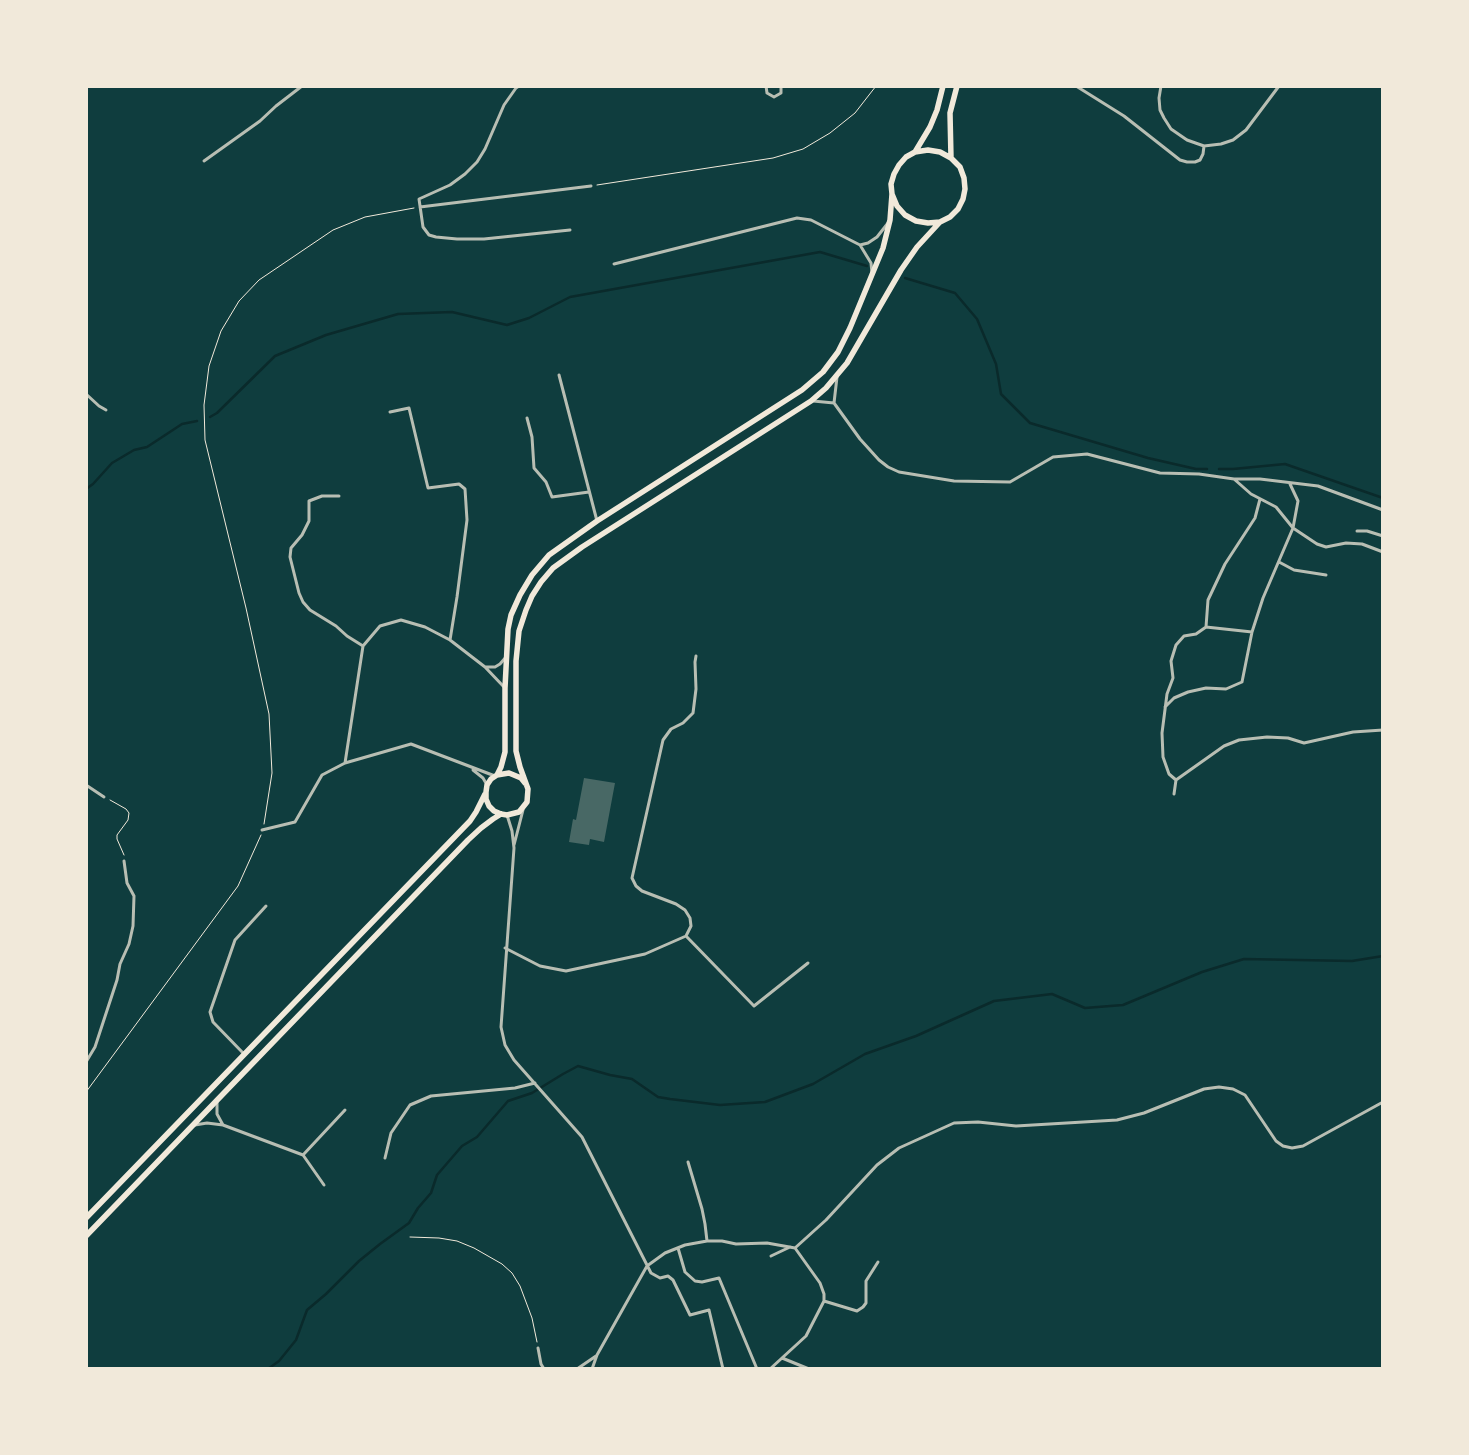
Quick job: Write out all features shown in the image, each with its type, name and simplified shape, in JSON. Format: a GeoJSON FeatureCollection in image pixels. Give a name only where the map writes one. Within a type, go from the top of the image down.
{"type":"FeatureCollection","features":[{"type":"Feature","properties":{"kind":"main road"},"geometry":{"type":"LineString","coordinates":[[915,152],[930,127],[937,110],[943,86]]}},
{"type":"Feature","properties":{"kind":"main road"},"geometry":{"type":"LineString","coordinates":[[951,158],[950,113],[957,86]]}},
{"type":"Feature","properties":{"kind":"main road"},"geometry":{"type":"LineString","coordinates":[[86,1218],[470,821],[488,785],[501,767],[505,752],[505,688],[508,628],[511,615],[520,595],[532,575],[549,555],[597,521],[802,390],[823,372],[838,352],[850,328],[883,248],[890,220],[891,184],[898,164],[915,152],[928,150],[940,152],[951,158],[960,167],[964,178],[965,189],[958,209],[950,217],[933,228],[917,247],[901,270],[847,364],[837,377],[811,401],[582,547],[553,568],[541,582],[532,596],[519,631],[516,661],[516,751],[528,789],[524,808],[513,814],[493,819],[472,836],[86,1236]]}},
{"type":"Feature","properties":{"kind":"main road"},"geometry":{"type":"LineString","coordinates":[[892,194],[897,206],[905,215],[916,221],[940,222]]}},
{"type":"Feature","properties":{"kind":"main road"},"geometry":{"type":"LineString","coordinates":[[496,776],[509,773],[521,778],[525,783]]}},
{"type":"Feature","properties":{"kind":"main road"},"geometry":{"type":"LineString","coordinates":[[486,792],[489,806],[494,811],[504,815]]}},
{"type":"Feature","properties":{"kind":"street"},"geometry":{"type":"LineString","coordinates":[[204,161],[260,121],[302,86]]}},
{"type":"Feature","properties":{"kind":"street"},"geometry":{"type":"LineString","coordinates":[[519,86],[504,104],[485,149],[477,162],[450,185],[420,199],[423,227],[429,235],[457,239],[570,230]]}},
{"type":"Feature","properties":{"kind":"street"},"geometry":{"type":"LineString","coordinates":[[766,86],[767,93],[774,97],[780,93],[781,86]]}},
{"type":"Feature","properties":{"kind":"street"},"geometry":{"type":"LineString","coordinates":[[1076,86],[1124,116],[1180,160],[1187,162],[1200,160],[1204,146]]}},
{"type":"Feature","properties":{"kind":"street"},"geometry":{"type":"LineString","coordinates":[[1161,86],[1158,98],[1160,110],[1171,128],[1187,140],[1204,146],[1234,140],[1246,130],[1279,86]]}},
{"type":"Feature","properties":{"kind":"street"},"geometry":{"type":"LineString","coordinates":[[420,207],[591,186]]}},
{"type":"Feature","properties":{"kind":"street"},"geometry":{"type":"LineString","coordinates":[[614,264],[797,218],[811,220],[860,245],[871,263],[872,274]]}},
{"type":"Feature","properties":{"kind":"street"},"geometry":{"type":"LineString","coordinates":[[860,245],[868,243],[877,237],[890,220]]}},
{"type":"Feature","properties":{"kind":"street"},"geometry":{"type":"LineString","coordinates":[[559,375],[597,521]]}},
{"type":"Feature","properties":{"kind":"street"},"geometry":{"type":"LineString","coordinates":[[837,377],[834,403],[860,439],[873,453],[888,467],[899,472],[954,481],[1010,482],[1053,457],[1087,454],[1160,473],[1200,474],[1234,479],[1260,479],[1318,486],[1383,510]]}},
{"type":"Feature","properties":{"kind":"street"},"geometry":{"type":"LineString","coordinates":[[86,394],[106,410]]}},
{"type":"Feature","properties":{"kind":"street"},"geometry":{"type":"LineString","coordinates":[[811,401],[834,403]]}},
{"type":"Feature","properties":{"kind":"street"},"geometry":{"type":"LineString","coordinates":[[390,412],[409,408],[428,488],[459,484],[465,489],[467,520],[450,640]]}},
{"type":"Feature","properties":{"kind":"street"},"geometry":{"type":"LineString","coordinates":[[527,418],[532,437],[534,468],[546,482],[552,497],[589,492]]}},
{"type":"Feature","properties":{"kind":"street"},"geometry":{"type":"LineString","coordinates":[[1234,479],[1251,494],[1276,507],[1293,528],[1317,544],[1326,547],[1362,544],[1383,552]]}},
{"type":"Feature","properties":{"kind":"street"},"geometry":{"type":"LineString","coordinates":[[1164,707],[1174,698],[1188,692],[1206,688],[1226,689],[1242,682],[1252,632],[1293,528],[1298,502],[1290,483]]}},
{"type":"Feature","properties":{"kind":"street"},"geometry":{"type":"LineString","coordinates":[[338,496],[322,496],[309,501],[309,522],[302,535],[291,548],[290,557],[303,602],[310,610],[363,646]]}},
{"type":"Feature","properties":{"kind":"street"},"geometry":{"type":"LineString","coordinates":[[1206,627],[1208,600],[1225,564],[1254,518],[1260,499]]}},
{"type":"Feature","properties":{"kind":"street"},"geometry":{"type":"LineString","coordinates":[[1358,531],[1383,536]]}},
{"type":"Feature","properties":{"kind":"street"},"geometry":{"type":"LineString","coordinates":[[1279,562],[1294,570],[1326,574]]}},
{"type":"Feature","properties":{"kind":"street"},"geometry":{"type":"LineString","coordinates":[[345,763],[363,646],[380,626],[401,620],[425,627],[450,640],[486,667],[505,688]]}},
{"type":"Feature","properties":{"kind":"street"},"geometry":{"type":"LineString","coordinates":[[1176,780],[1169,774],[1163,757],[1162,733],[1164,707],[1173,678],[1171,661],[1176,645],[1184,636],[1196,634],[1206,627],[1252,632]]}},
{"type":"Feature","properties":{"kind":"street"},"geometry":{"type":"LineString","coordinates":[[506,948],[540,966],[566,971],[645,954],[686,936],[691,926],[690,918],[685,910],[676,904],[642,891],[636,886],[632,878],[663,740],[672,729],[693,713],[696,689],[696,656]]}},
{"type":"Feature","properties":{"kind":"street"},"geometry":{"type":"LineString","coordinates":[[486,667],[495,667],[506,657]]}},
{"type":"Feature","properties":{"kind":"street"},"geometry":{"type":"LineString","coordinates":[[1174,794],[1176,780],[1224,746],[1239,740],[1267,737],[1288,738],[1304,743],[1353,732],[1383,730]]}},
{"type":"Feature","properties":{"kind":"street"},"geometry":{"type":"LineString","coordinates":[[262,830],[295,822],[322,775],[345,763],[411,744],[470,768],[496,776]]}},
{"type":"Feature","properties":{"kind":"street"},"geometry":{"type":"LineString","coordinates":[[470,768],[483,778],[488,785]]}},
{"type":"Feature","properties":{"kind":"street"},"geometry":{"type":"LineString","coordinates":[[86,786],[104,797]]}},
{"type":"Feature","properties":{"kind":"street"},"geometry":{"type":"LineString","coordinates":[[524,808],[514,848],[501,1027],[505,1045],[514,1060],[582,1137],[651,1273],[656,1277],[668,1276],[673,1280],[690,1315],[708,1310],[723,1369]]}},
{"type":"Feature","properties":{"kind":"street"},"geometry":{"type":"LineString","coordinates":[[504,815],[512,830],[514,848]]}},
{"type":"Feature","properties":{"kind":"street"},"geometry":{"type":"LineString","coordinates":[[86,1062],[95,1047],[117,980],[120,964],[130,944],[134,896],[127,882],[124,861]]}},
{"type":"Feature","properties":{"kind":"street"},"geometry":{"type":"LineString","coordinates":[[245,1054],[213,1022],[210,1012],[235,940],[266,906]]}},
{"type":"Feature","properties":{"kind":"street"},"geometry":{"type":"LineString","coordinates":[[686,936],[754,1006],[808,963]]}},
{"type":"Feature","properties":{"kind":"street"},"geometry":{"type":"LineString","coordinates":[[385,1158],[390,1133],[410,1105],[431,1096],[515,1088],[535,1083]]}},
{"type":"Feature","properties":{"kind":"street"},"geometry":{"type":"LineString","coordinates":[[795,1248],[826,1220],[877,1165],[899,1148],[954,1124],[978,1122],[1016,1126],[1117,1120],[1144,1113],[1204,1089],[1219,1087],[1233,1089],[1245,1095],[1276,1141],[1283,1146],[1292,1148],[1304,1146],[1383,1102]]}},
{"type":"Feature","properties":{"kind":"street"},"geometry":{"type":"LineString","coordinates":[[217,1099],[217,1114],[223,1125]]}},
{"type":"Feature","properties":{"kind":"street"},"geometry":{"type":"LineString","coordinates":[[302,1154],[344,1110]]}},
{"type":"Feature","properties":{"kind":"street"},"geometry":{"type":"LineString","coordinates":[[192,1126],[207,1123],[223,1125],[302,1154],[324,1184]]}},
{"type":"Feature","properties":{"kind":"street"},"geometry":{"type":"LineString","coordinates":[[688,1162],[702,1209],[707,1241]]}},
{"type":"Feature","properties":{"kind":"street"},"geometry":{"type":"LineString","coordinates":[[592,1369],[597,1355],[647,1266],[666,1253],[685,1245],[707,1241],[722,1241],[736,1244],[767,1243],[795,1248],[820,1283],[824,1294],[824,1301],[806,1336],[770,1369]]}},
{"type":"Feature","properties":{"kind":"street"},"geometry":{"type":"LineString","coordinates":[[771,1256],[790,1247]]}},
{"type":"Feature","properties":{"kind":"street"},"geometry":{"type":"LineString","coordinates":[[678,1248],[685,1272],[695,1281],[702,1282],[719,1278],[757,1369]]}},
{"type":"Feature","properties":{"kind":"street"},"geometry":{"type":"LineString","coordinates":[[824,1301],[857,1310],[863,1308],[866,1303],[866,1280],[878,1262]]}},
{"type":"Feature","properties":{"kind":"street"},"geometry":{"type":"LineString","coordinates":[[538,1348],[544,1369]]}},
{"type":"Feature","properties":{"kind":"street"},"geometry":{"type":"LineString","coordinates":[[578,1369],[597,1355]]}},
{"type":"Feature","properties":{"kind":"street"},"geometry":{"type":"LineString","coordinates":[[782,1358],[809,1369]]}},
{"type":"Feature","properties":{"kind":"path"},"geometry":{"type":"LineString","coordinates":[[591,186],[774,158],[803,149],[830,133],[855,112],[876,86]]}},
{"type":"Feature","properties":{"kind":"path"},"geometry":{"type":"LineString","coordinates":[[86,1092],[238,886],[262,830],[272,773],[269,714],[246,608],[205,440],[204,405],[208,366],[221,331],[239,300],[259,280],[333,230],[365,217],[420,207]]}},
{"type":"Feature","properties":{"kind":"path"},"geometry":{"type":"LineString","coordinates":[[104,797],[126,809],[129,813],[128,820],[117,835],[124,855],[124,861]]}},
{"type":"Feature","properties":{"kind":"path"},"geometry":{"type":"LineString","coordinates":[[410,1237],[457,1241],[474,1248],[502,1264],[512,1273],[527,1301],[538,1348]]}},
{"type":"Feature","properties":{"kind":"building"},"geometry":{"type":"Polygon","coordinates":[[[584,778],[615,783],[604,842],[590,839],[589,845],[569,842],[573,819],[576,820],[584,778]]]}},
{"type":"Feature","properties":{"kind":"waterway"},"geometry":{"type":"LineString","coordinates":[[210,417],[217,413],[275,356],[326,335],[398,314],[452,312],[507,325],[529,318],[570,297],[820,252],[867,266]]}},
{"type":"Feature","properties":{"kind":"waterway"},"geometry":{"type":"LineString","coordinates":[[905,278],[955,293],[977,319],[996,364],[1001,394],[1030,423],[1148,458],[1196,469],[1207,469]]}},
{"type":"Feature","properties":{"kind":"waterway"},"geometry":{"type":"LineString","coordinates":[[86,489],[112,463],[134,450],[147,447],[182,424],[197,421]]}},
{"type":"Feature","properties":{"kind":"waterway"},"geometry":{"type":"LineString","coordinates":[[1219,469],[1285,464],[1383,498]]}},
{"type":"Feature","properties":{"kind":"waterway"},"geometry":{"type":"LineString","coordinates":[[268,1369],[279,1361],[296,1340],[307,1310],[359,1261],[409,1223],[418,1208],[431,1193],[437,1175],[462,1146],[477,1137],[508,1101],[532,1093],[578,1066],[632,1079],[658,1097],[720,1105],[765,1102],[813,1084],[865,1054],[916,1036],[994,1001],[1052,994],[1085,1008],[1123,1005],[1202,972],[1244,959],[1352,961],[1383,956]]}}]}
